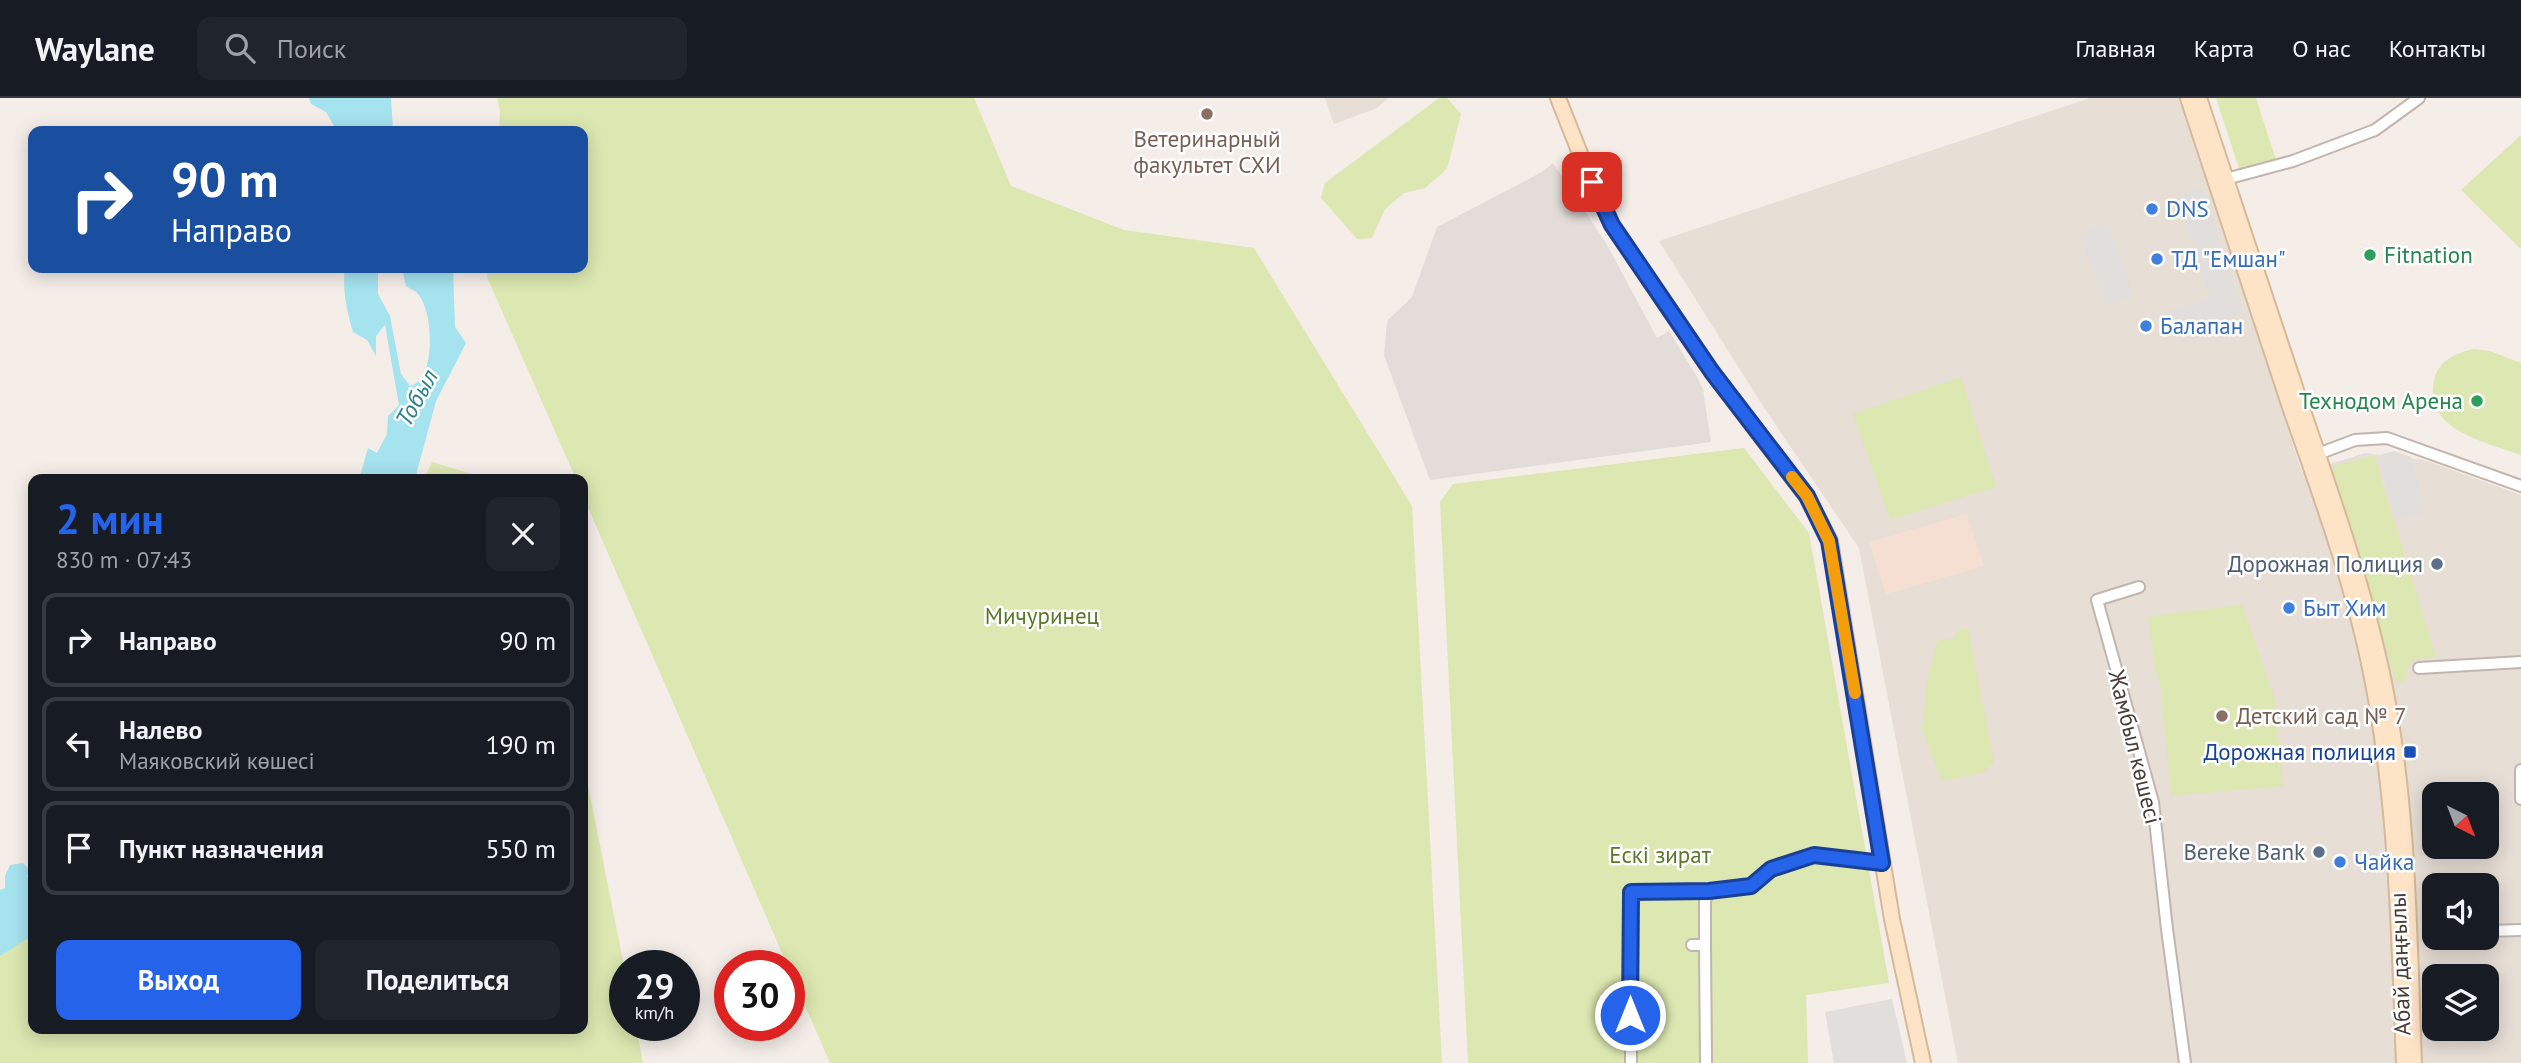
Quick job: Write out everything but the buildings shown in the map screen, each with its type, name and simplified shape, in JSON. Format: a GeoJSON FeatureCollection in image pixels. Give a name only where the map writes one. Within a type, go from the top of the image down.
{"type":"FeatureCollection","features":[{"type":"Feature","properties":{"kind":"main road"},"geometry":{"type":"LineString","coordinates":[[1558,98],[1612,225],[1712,372],[1807,496],[1829,541],[1882,863],[1923,1063]]}},
{"type":"Feature","properties":{"kind":"main road","name":"Абай даңғылы"},"geometry":{"type":"LineString","coordinates":[[2188,98],[2220,178],[2367,614],[2382,674],[2396,761],[2405,847],[2414,1063]]}},
{"type":"Feature","properties":{"kind":"main road","name":"Абай даңғылы"},"geometry":{"type":"LineString","coordinates":[[2199,98],[2220,178]]}},
{"type":"Feature","properties":{"kind":"main road","name":"Абай даңғылы"},"geometry":{"type":"LineString","coordinates":[[2314,458],[2372,676],[2386,762],[2394,834],[2404,1063]]}},
{"type":"Feature","properties":{"kind":"street"},"geometry":{"type":"LineString","coordinates":[[2220,178],[2286,164],[2375,130],[2419,98]]}},
{"type":"Feature","properties":{"kind":"street"},"geometry":{"type":"LineString","coordinates":[[2314,458],[2355,440],[2387,438],[2521,486]]}},
{"type":"Feature","properties":{"kind":"street","name":"Жамбыл көшесі"},"geometry":{"type":"LineString","coordinates":[[2139,587],[2097,600],[2153,802],[2185,1063]]}},
{"type":"Feature","properties":{"kind":"street"},"geometry":{"type":"LineString","coordinates":[[2419,668],[2521,662]]}},
{"type":"Feature","properties":{"kind":"street"},"geometry":{"type":"LineString","coordinates":[[2521,770],[2521,799]]}},
{"type":"Feature","properties":{"kind":"street"},"geometry":{"type":"LineString","coordinates":[[1630,1063],[1631,892],[1709,891],[1751,886],[1771,869],[1814,855],[1882,863]]}},
{"type":"Feature","properties":{"kind":"street"},"geometry":{"type":"LineString","coordinates":[[1706,1063],[1705,901],[1709,891]]}},
{"type":"Feature","properties":{"kind":"street"},"geometry":{"type":"LineString","coordinates":[[2499,931],[2521,930]]}},
{"type":"Feature","properties":{"kind":"street"},"geometry":{"type":"LineString","coordinates":[[1692,945],[1705,945]]}},
{"type":"Feature","properties":{"kind":"shaded area"},"geometry":{"type":"Polygon","coordinates":[[[1325,98],[1388,98],[1377,108],[1334,124],[1325,98]]]}},
{"type":"Feature","properties":{"kind":"shaded area"},"geometry":{"type":"Polygon","coordinates":[[[2090,98],[2182,98],[2302,473],[2365,453],[2424,460],[2521,495],[2521,1063],[1958,1063],[1859,548],[1761,403],[1659,241],[2090,98]]]}},
{"type":"Feature","properties":{"kind":"shaded area"},"geometry":{"type":"Polygon","coordinates":[[[1553,163],[1606,243],[1657,338],[1669,331],[1697,377],[1703,389],[1711,442],[1430,480],[1384,355],[1387,321],[1412,297],[1437,227],[1542,172],[1553,163]]]}},
{"type":"Feature","properties":{"kind":"shaded area"},"geometry":{"type":"Polygon","coordinates":[[[2202,187],[2242,312],[2169,336],[2162,314],[2211,298],[2178,195],[2202,187]]]}},
{"type":"Feature","properties":{"kind":"shaded area"},"geometry":{"type":"Polygon","coordinates":[[[2108,223],[2134,296],[2106,306],[2080,233],[2108,223]]]}},
{"type":"Feature","properties":{"kind":"shaded area"},"geometry":{"type":"Polygon","coordinates":[[[2394,451],[2411,457],[2424,513],[2395,520],[2379,455],[2394,451]]]}},
{"type":"Feature","properties":{"kind":"shaded area"},"geometry":{"type":"Polygon","coordinates":[[[1967,514],[1984,566],[1886,594],[1869,542],[1967,514]]]}},
{"type":"Feature","properties":{"kind":"shaded area"},"geometry":{"type":"Polygon","coordinates":[[[1892,999],[1907,1063],[1834,1063],[1825,1012],[1892,999]]]}},
{"type":"Feature","properties":{"kind":"green space","name":"Мичуринец"},"geometry":{"type":"Polygon","coordinates":[[[497,98],[974,98],[1011,186],[1124,230],[1254,248],[1412,506],[1442,1063],[830,1063],[805,1006],[805,950],[781,950],[588,507],[588,474],[574,474],[487,277],[487,273],[588,273],[588,126],[499,126],[497,98]]]}},
{"type":"Feature","properties":{"kind":"green space"},"geometry":{"type":"Polygon","coordinates":[[[1439,98],[1447,98],[1461,114],[1447,169],[1425,188],[1404,193],[1385,209],[1372,238],[1357,239],[1321,198],[1325,183],[1439,98]]]}},
{"type":"Feature","properties":{"kind":"green space"},"geometry":{"type":"Polygon","coordinates":[[[2216,98],[2256,98],[2278,166],[2240,171],[2216,98]]]}},
{"type":"Feature","properties":{"kind":"green space"},"geometry":{"type":"Polygon","coordinates":[[[2521,135],[2521,249],[2461,190],[2521,135]]]}},
{"type":"Feature","properties":{"kind":"green space","name":"Технодом Арена"},"geometry":{"type":"Polygon","coordinates":[[[2474,349],[2490,351],[2521,363],[2521,455],[2461,432],[2438,412],[2433,398],[2434,381],[2439,368],[2454,356],[2474,349]]]}},
{"type":"Feature","properties":{"kind":"green space"},"geometry":{"type":"Polygon","coordinates":[[[1961,377],[1996,487],[1890,520],[1853,414],[1961,377]]]}},
{"type":"Feature","properties":{"kind":"green space","name":"Ескі зират"},"geometry":{"type":"Polygon","coordinates":[[[1744,448],[1809,533],[1889,983],[1806,995],[1808,1063],[1468,1063],[1440,502],[1453,484],[1744,448]]]}},
{"type":"Feature","properties":{"kind":"green space"},"geometry":{"type":"Polygon","coordinates":[[[2374,455],[2436,657],[2410,661],[2405,681],[2396,683],[2332,467],[2374,455]]]}},
{"type":"Feature","properties":{"kind":"green space"},"geometry":{"type":"Polygon","coordinates":[[[432,462],[472,474],[426,474],[432,462]]]}},
{"type":"Feature","properties":{"kind":"green space"},"geometry":{"type":"Polygon","coordinates":[[[2242,605],[2275,699],[2283,786],[2171,796],[2160,682],[2155,668],[2148,617],[2242,605]]]}},
{"type":"Feature","properties":{"kind":"green space"},"geometry":{"type":"Polygon","coordinates":[[[1968,629],[1994,762],[1982,773],[1942,781],[1922,730],[1928,675],[1938,641],[1954,638],[1957,631],[1968,629]]]}},
{"type":"Feature","properties":{"kind":"green space"},"geometry":{"type":"Polygon","coordinates":[[[588,785],[621,950],[609,950],[609,1041],[639,1041],[643,1063],[0,1063],[0,947],[28,934],[28,1034],[588,1034],[588,785]]]}},
{"type":"Feature","properties":{"kind":"water"},"geometry":{"type":"Polygon","coordinates":[[[309,98],[391,98],[393,126],[334,126],[326,112],[311,104],[309,98]]]}},
{"type":"Feature","properties":{"kind":"water","name":"Тобыл"},"geometry":{"type":"Polygon","coordinates":[[[345,273],[378,273],[378,294],[390,316],[401,374],[410,386],[419,382],[424,373],[430,350],[430,336],[422,299],[406,286],[403,273],[453,273],[455,327],[466,343],[436,401],[416,474],[360,474],[368,448],[377,453],[387,434],[388,416],[399,405],[385,325],[376,336],[376,356],[367,340],[353,332],[344,284],[345,273]]]}},
{"type":"Feature","properties":{"kind":"water"},"geometry":{"type":"Polygon","coordinates":[[[23,863],[28,868],[28,938],[0,956],[0,890],[5,888],[5,876],[10,865],[23,863]]]}},
{"type":"Feature","properties":{"kind":"slow traffic"},"geometry":{"type":"LineString","coordinates":[[1792,477],[1807,496],[1829,541],[1855,693]]}},
{"type":"Feature","properties":{"kind":"place","name":"Ветеринарный факультет СХИ"},"geometry":{"type":"Point","coordinates":[1207,114]}},
{"type":"Feature","properties":{"kind":"place","name":"DNS"},"geometry":{"type":"Point","coordinates":[2152,209]}},
{"type":"Feature","properties":{"kind":"place","name":"Fitnation"},"geometry":{"type":"Point","coordinates":[2370,255]}},
{"type":"Feature","properties":{"kind":"place","name":"ТД \"Емшан\""},"geometry":{"type":"Point","coordinates":[2157,259]}},
{"type":"Feature","properties":{"kind":"place","name":"Балапан"},"geometry":{"type":"Point","coordinates":[2146,326]}},
{"type":"Feature","properties":{"kind":"place","name":"Технодом Арена"},"geometry":{"type":"Point","coordinates":[2477,401]}},
{"type":"Feature","properties":{"kind":"place","name":"Дорожная Полиция"},"geometry":{"type":"Point","coordinates":[2437,564]}},
{"type":"Feature","properties":{"kind":"place","name":"Быт Хим"},"geometry":{"type":"Point","coordinates":[2289,608]}},
{"type":"Feature","properties":{"kind":"place","name":"Детский сад № 7"},"geometry":{"type":"Point","coordinates":[2222,716]}},
{"type":"Feature","properties":{"kind":"place","name":"Дорожная полиция"},"geometry":{"type":"Point","coordinates":[2410,752]}},
{"type":"Feature","properties":{"kind":"place","name":"Bereke Bank"},"geometry":{"type":"Point","coordinates":[2319,852]}},
{"type":"Feature","properties":{"kind":"place","name":"Чайка"},"geometry":{"type":"Point","coordinates":[2340,862]}},
{"type":"Feature","properties":{"kind":"route"},"geometry":{"type":"LineString","coordinates":[[1592,182],[1612,225],[1650,283],[1712,372],[1807,496],[1829,541],[1882,863],[1814,855],[1771,869],[1751,886],[1709,891],[1631,892],[1630,1015]]}}]}
